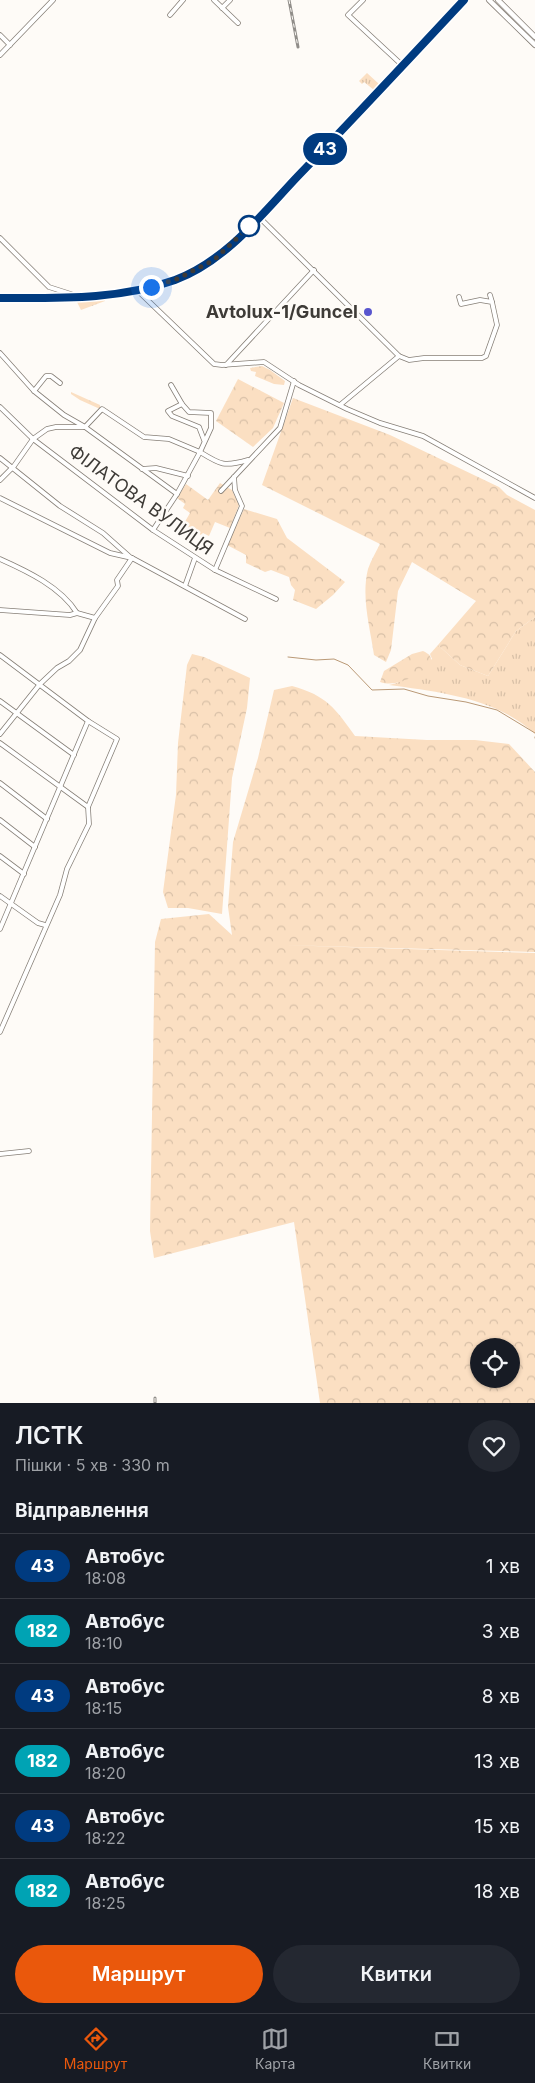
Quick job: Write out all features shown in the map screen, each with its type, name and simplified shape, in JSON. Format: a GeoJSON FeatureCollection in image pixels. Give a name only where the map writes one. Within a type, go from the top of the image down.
{"type":"FeatureCollection","features":[{"type":"Feature","properties":{"kind":"main road"},"geometry":{"type":"LineString","coordinates":[[0,298],[79,297],[138,291],[177,279],[214,260],[259,217],[464,0]]}},
{"type":"Feature","properties":{"kind":"main road"},"geometry":{"type":"LineString","coordinates":[[488,0],[535,45]]}},
{"type":"Feature","properties":{"kind":"main road"},"geometry":{"type":"LineString","coordinates":[[498,0],[535,37]]}},
{"type":"Feature","properties":{"kind":"street"},"geometry":{"type":"LineString","coordinates":[[0,55],[53,0]]}},
{"type":"Feature","properties":{"kind":"street"},"geometry":{"type":"LineString","coordinates":[[170,15],[183,0]]}},
{"type":"Feature","properties":{"kind":"street"},"geometry":{"type":"LineString","coordinates":[[214,0],[238,23]]}},
{"type":"Feature","properties":{"kind":"street"},"geometry":{"type":"LineString","coordinates":[[222,8],[230,0]]}},
{"type":"Feature","properties":{"kind":"street"},"geometry":{"type":"LineString","coordinates":[[363,0],[348,15],[402,65]]}},
{"type":"Feature","properties":{"kind":"street"},"geometry":{"type":"LineString","coordinates":[[0,35],[10,45]]}},
{"type":"Feature","properties":{"kind":"street"},"geometry":{"type":"LineString","coordinates":[[259,217],[399,356],[409,360],[424,358],[482,358],[486,356],[497,325],[490,295]]}},
{"type":"Feature","properties":{"kind":"street"},"geometry":{"type":"LineString","coordinates":[[0,238],[49,287],[61,289],[79,297]]}},
{"type":"Feature","properties":{"kind":"street"},"geometry":{"type":"LineString","coordinates":[[226,365],[314,270]]}},
{"type":"Feature","properties":{"kind":"street"},"geometry":{"type":"LineString","coordinates":[[138,291],[214,364],[264,362],[294,381],[340,405],[380,423],[423,436],[535,498]]}},
{"type":"Feature","properties":{"kind":"street"},"geometry":{"type":"LineString","coordinates":[[459,297],[461,304],[480,300],[492,302]]}},
{"type":"Feature","properties":{"kind":"street"},"geometry":{"type":"LineString","coordinates":[[0,353],[34,391],[177,494]]}},
{"type":"Feature","properties":{"kind":"street"},"geometry":{"type":"LineString","coordinates":[[340,405],[399,356]]}},
{"type":"Feature","properties":{"kind":"street"},"geometry":{"type":"LineString","coordinates":[[34,391],[46,376],[50,376],[60,383]]}},
{"type":"Feature","properties":{"kind":"street"},"geometry":{"type":"LineString","coordinates":[[221,491],[280,428],[294,381]]}},
{"type":"Feature","properties":{"kind":"street"},"geometry":{"type":"LineString","coordinates":[[153,530],[188,476],[211,428],[211,413],[189,412],[171,385]]}},
{"type":"Feature","properties":{"kind":"street"},"geometry":{"type":"LineString","coordinates":[[182,404],[168,412],[172,416],[199,427],[204,440]]}},
{"type":"Feature","properties":{"kind":"street","name":"ФІЛАТОВА ВУЛИЦЯ"},"geometry":{"type":"LineString","coordinates":[[0,407],[33,438],[153,530],[215,570],[276,600]]}},
{"type":"Feature","properties":{"kind":"street"},"geometry":{"type":"LineString","coordinates":[[0,480],[12,468],[33,438],[47,429],[56,427],[85,427],[102,409],[144,437],[169,439],[200,452],[219,464],[229,466],[248,460]]}},
{"type":"Feature","properties":{"kind":"street"},"geometry":{"type":"LineString","coordinates":[[0,458],[60,506],[103,533],[132,558],[245,619]]}},
{"type":"Feature","properties":{"kind":"street"},"geometry":{"type":"LineString","coordinates":[[142,469],[156,468],[188,476]]}},
{"type":"Feature","properties":{"kind":"street"},"geometry":{"type":"LineString","coordinates":[[215,570],[242,506],[235,490],[234,477]]}},
{"type":"Feature","properties":{"kind":"street"},"geometry":{"type":"LineString","coordinates":[[0,498],[110,553],[132,558]]}},
{"type":"Feature","properties":{"kind":"street"},"geometry":{"type":"LineString","coordinates":[[0,734],[40,684],[56,668],[69,661],[80,650],[95,618],[118,586],[117,580],[132,558]]}},
{"type":"Feature","properties":{"kind":"street"},"geometry":{"type":"LineString","coordinates":[[185,586],[195,558]]}},
{"type":"Feature","properties":{"kind":"street"},"geometry":{"type":"LineString","coordinates":[[0,559],[28,572],[70,601],[77,612]]}},
{"type":"Feature","properties":{"kind":"street"},"geometry":{"type":"LineString","coordinates":[[0,610],[70,614],[77,612],[95,618]]}},
{"type":"Feature","properties":{"kind":"street"},"geometry":{"type":"LineString","coordinates":[[0,656],[88,721],[117,738],[88,807],[89,824],[67,869],[60,895],[45,925],[0,1032]]}},
{"type":"Feature","properties":{"kind":"street"},"geometry":{"type":"LineString","coordinates":[[0,701],[74,755]]}},
{"type":"Feature","properties":{"kind":"street"},"geometry":{"type":"LineString","coordinates":[[0,929],[88,721]]}},
{"type":"Feature","properties":{"kind":"street"},"geometry":{"type":"LineString","coordinates":[[0,743],[88,807]]}},
{"type":"Feature","properties":{"kind":"street"},"geometry":{"type":"LineString","coordinates":[[0,783],[47,819]]}},
{"type":"Feature","properties":{"kind":"street"},"geometry":{"type":"LineString","coordinates":[[0,820],[35,847]]}},
{"type":"Feature","properties":{"kind":"street"},"geometry":{"type":"LineString","coordinates":[[0,856],[24,874]]}},
{"type":"Feature","properties":{"kind":"street"},"geometry":{"type":"LineString","coordinates":[[0,896],[38,923],[45,925]]}},
{"type":"Feature","properties":{"kind":"street"},"geometry":{"type":"LineString","coordinates":[[0,1154],[29,1152]]}},
{"type":"Feature","properties":{"kind":"green space"},"geometry":{"type":"Polygon","coordinates":[[[367,73],[379,84],[374,90],[364,82],[362,84],[359,81],[367,73]]]}},
{"type":"Feature","properties":{"kind":"green space"},"geometry":{"type":"Polygon","coordinates":[[[105,298],[105,301],[81,310],[77,302],[80,300],[105,298]]]}},
{"type":"Feature","properties":{"kind":"green space"},"geometry":{"type":"Polygon","coordinates":[[[262,366],[285,381],[284,385],[274,384],[255,376],[256,372],[251,371],[250,368],[262,366]]]}},
{"type":"Feature","properties":{"kind":"green space"},"geometry":{"type":"Polygon","coordinates":[[[238,379],[284,403],[273,428],[253,447],[216,421],[238,379]]]}},
{"type":"Feature","properties":{"kind":"green space"},"geometry":{"type":"Polygon","coordinates":[[[71,392],[100,405],[100,409],[80,400],[71,392]]]}},
{"type":"Feature","properties":{"kind":"green space"},"geometry":{"type":"Polygon","coordinates":[[[293,398],[390,435],[499,487],[507,495],[535,510],[535,617],[516,631],[488,676],[460,665],[438,645],[476,601],[412,562],[398,591],[391,650],[386,662],[374,655],[365,590],[368,569],[380,544],[262,485],[293,398]]]}},
{"type":"Feature","properties":{"kind":"green space"},"geometry":{"type":"Polygon","coordinates":[[[220,483],[232,490],[239,505],[230,528],[215,522],[209,536],[203,533],[201,535],[183,525],[190,513],[183,508],[185,504],[177,498],[186,484],[208,500],[220,483]]]}},
{"type":"Feature","properties":{"kind":"green space"},"geometry":{"type":"Polygon","coordinates":[[[244,509],[277,519],[287,538],[345,582],[316,609],[293,600],[295,590],[291,585],[289,577],[271,570],[265,572],[246,563],[246,555],[227,545],[244,509]]]}},
{"type":"Feature","properties":{"kind":"green space"},"geometry":{"type":"Polygon","coordinates":[[[535,617],[535,734],[503,712],[485,705],[447,694],[389,685],[397,683],[432,659],[430,654],[438,645],[460,665],[488,676],[516,631],[535,617]]]}},
{"type":"Feature","properties":{"kind":"green space"},"geometry":{"type":"Polygon","coordinates":[[[423,651],[430,656],[431,663],[420,672],[401,682],[380,682],[384,671],[412,654],[423,651]]]}},
{"type":"Feature","properties":{"kind":"green space"},"geometry":{"type":"Polygon","coordinates":[[[192,654],[204,657],[250,678],[247,708],[232,778],[222,914],[188,908],[168,908],[163,892],[176,795],[178,743],[187,665],[192,654]]]}},
{"type":"Feature","properties":{"kind":"green space"},"geometry":{"type":"Polygon","coordinates":[[[292,686],[314,694],[329,704],[355,736],[427,740],[475,740],[509,744],[535,772],[535,952],[282,945],[535,953],[535,1403],[320,1403],[294,1222],[154,1258],[150,1231],[155,942],[161,919],[209,914],[232,935],[228,907],[233,842],[258,758],[274,690],[292,686]]]}},
{"type":"Feature","properties":{"kind":"waterway"},"geometry":{"type":"LineString","coordinates":[[288,657],[316,660],[334,659],[348,665],[372,690],[404,689],[428,696],[466,702],[497,710],[535,733]]}},
{"type":"Feature","properties":{"kind":"railway"},"geometry":{"type":"LineString","coordinates":[[289,0],[298,47]]}},
{"type":"Feature","properties":{"kind":"railway"},"geometry":{"type":"LineString","coordinates":[[155,1398],[155,1403]]}},
{"type":"Feature","properties":{"kind":"bus line","name":"43"},"geometry":{"type":"LineString","coordinates":[[0,298],[79,297],[138,291],[177,279],[214,260],[254,222],[464,0]]}},
{"type":"Feature","properties":{"kind":"place","name":"Avtolux-1/Guncel"},"geometry":{"type":"Point","coordinates":[368,312]}},
{"type":"Feature","properties":{"kind":"route"},"geometry":{"type":"LineString","coordinates":[[151,287],[177,279],[214,260],[254,222],[249,226]]}}]}
